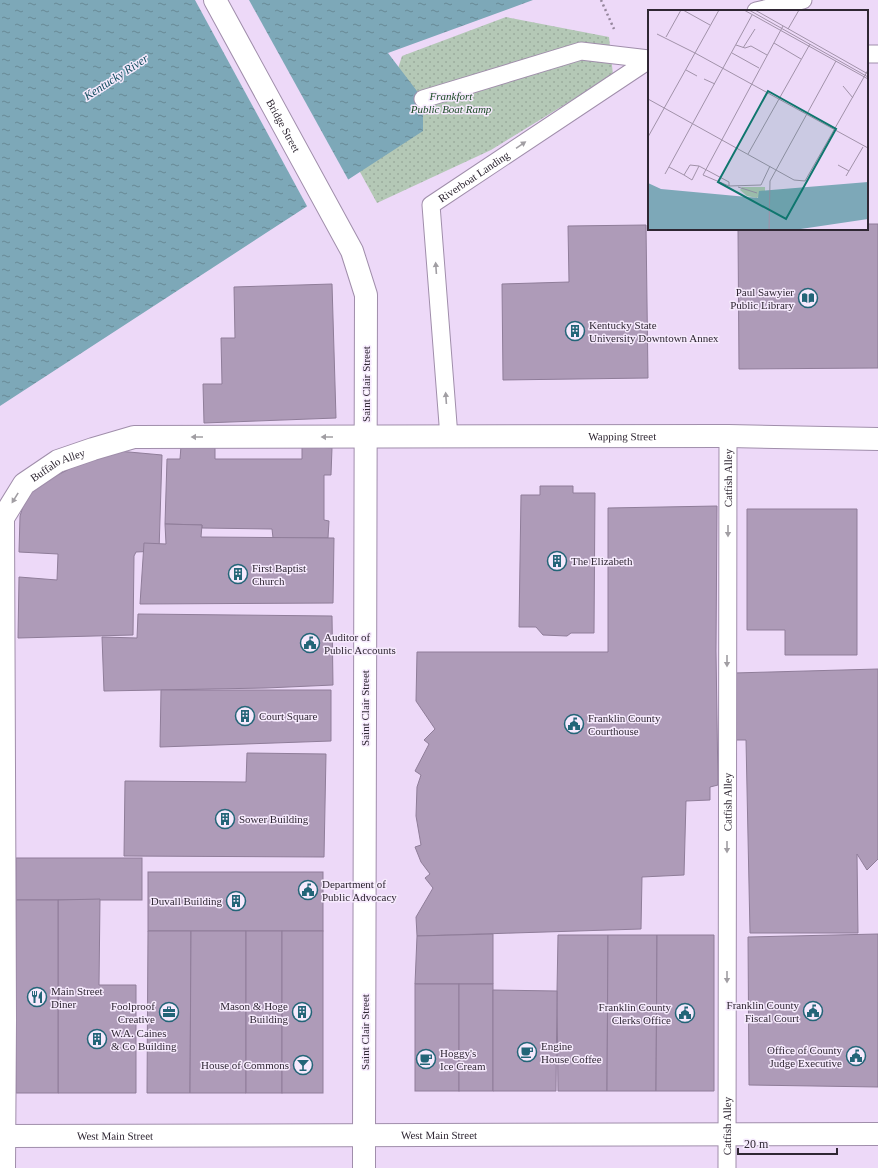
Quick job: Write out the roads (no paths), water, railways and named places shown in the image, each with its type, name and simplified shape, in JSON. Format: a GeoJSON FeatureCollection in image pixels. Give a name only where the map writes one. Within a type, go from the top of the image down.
{"type":"FeatureCollection","features":[{"type":"Feature","properties":{"kind":"street","name":"Bridge Street"},"geometry":{"type":"LineString","coordinates":[[215,0],[352,251]]}},
{"type":"Feature","properties":{"kind":"street","name":"Saint Clair Street"},"geometry":{"type":"LineString","coordinates":[[352,251],[366,295],[364,1168]]}},
{"type":"Feature","properties":{"kind":"street","name":"Wapping Street"},"geometry":{"type":"LineString","coordinates":[[366,437],[728,436],[878,439]]}},
{"type":"Feature","properties":{"kind":"street","name":"Buffalo Alley"},"geometry":{"type":"LineString","coordinates":[[4,1168],[2,1136],[5,1020],[3,518],[24,484],[58,461],[134,437],[366,437]]}},
{"type":"Feature","properties":{"kind":"street","name":"West Main Street"},"geometry":{"type":"LineString","coordinates":[[2,1136],[878,1134]]}},
{"type":"Feature","properties":{"kind":"lane"},"geometry":{"type":"LineString","coordinates":[[760,10],[803,0]]}},
{"type":"Feature","properties":{"kind":"lane"},"geometry":{"type":"LineString","coordinates":[[423,100],[581,50],[648,59]]}},
{"type":"Feature","properties":{"kind":"lane","name":"Riverboat Landing"},"geometry":{"type":"LineString","coordinates":[[449,437],[431,205],[648,60]]}},
{"type":"Feature","properties":{"kind":"lane","name":"Catfish Alley"},"geometry":{"type":"LineString","coordinates":[[727,1168],[728,436]]}},
{"type":"Feature","properties":{"kind":"water","name":"Kentucky River"},"geometry":{"type":"Polygon","coordinates":[[[0,0],[533,0],[388,53],[423,99],[423,131],[0,406],[0,0]]]}},
{"type":"Feature","properties":{"kind":"place","name":"Paul Sawyier Public Library"},"geometry":{"type":"Point","coordinates":[808,298]}},
{"type":"Feature","properties":{"kind":"place","name":"Kentucky State University Downtown Annex"},"geometry":{"type":"Point","coordinates":[575,331]}},
{"type":"Feature","properties":{"kind":"place","name":"The Elizabeth"},"geometry":{"type":"Point","coordinates":[557,561]}},
{"type":"Feature","properties":{"kind":"place","name":"First Baptist Church"},"geometry":{"type":"Point","coordinates":[238,574]}},
{"type":"Feature","properties":{"kind":"place","name":"Auditor of Public Accounts"},"geometry":{"type":"Point","coordinates":[310,643]}},
{"type":"Feature","properties":{"kind":"place","name":"Court Square"},"geometry":{"type":"Point","coordinates":[245,716]}},
{"type":"Feature","properties":{"kind":"place","name":"Franklin County Courthouse"},"geometry":{"type":"Point","coordinates":[574,724]}},
{"type":"Feature","properties":{"kind":"place","name":"Sower Building"},"geometry":{"type":"Point","coordinates":[225,819]}},
{"type":"Feature","properties":{"kind":"place","name":"Department of Public Advocacy"},"geometry":{"type":"Point","coordinates":[308,890]}},
{"type":"Feature","properties":{"kind":"place","name":"Duvall Building"},"geometry":{"type":"Point","coordinates":[236,901]}},
{"type":"Feature","properties":{"kind":"place","name":"Main Street Diner"},"geometry":{"type":"Point","coordinates":[37,997]}},
{"type":"Feature","properties":{"kind":"place","name":"Franklin County Fiscal Court"},"geometry":{"type":"Point","coordinates":[813,1011]}},
{"type":"Feature","properties":{"kind":"place","name":"Foolproof Creative"},"geometry":{"type":"Point","coordinates":[169,1012]}},
{"type":"Feature","properties":{"kind":"place","name":"Mason & Hoge Building"},"geometry":{"type":"Point","coordinates":[302,1012]}},
{"type":"Feature","properties":{"kind":"place","name":"Franklin County Clerks Office"},"geometry":{"type":"Point","coordinates":[685,1013]}},
{"type":"Feature","properties":{"kind":"place","name":"W.A. Caines & Co Building"},"geometry":{"type":"Point","coordinates":[97,1039]}},
{"type":"Feature","properties":{"kind":"place","name":"Engine House Coffee"},"geometry":{"type":"Point","coordinates":[527,1052]}},
{"type":"Feature","properties":{"kind":"place","name":"Office of County Judge Executive"},"geometry":{"type":"Point","coordinates":[856,1056]}},
{"type":"Feature","properties":{"kind":"place","name":"Hoggy's Ice Cream"},"geometry":{"type":"Point","coordinates":[426,1059]}},
{"type":"Feature","properties":{"kind":"place","name":"House of Commons"},"geometry":{"type":"Point","coordinates":[303,1065]}},
{"type":"Feature","properties":{"kind":"park label","name":"Frankfort Public Boat Ramp"},"geometry":{"type":"Point","coordinates":[451,102]}}]}
